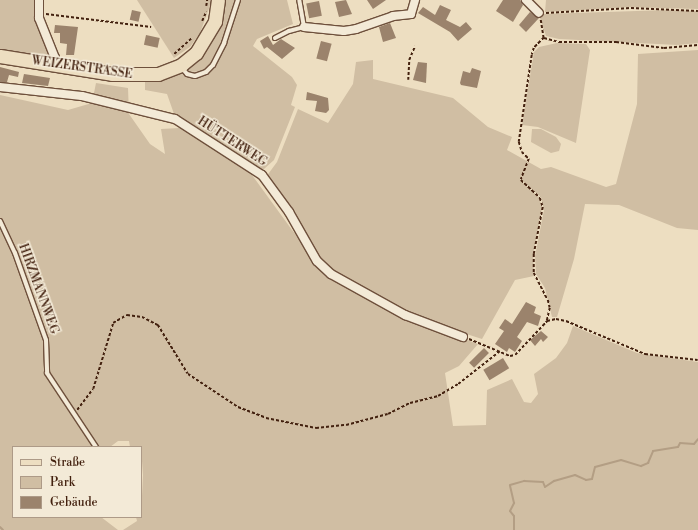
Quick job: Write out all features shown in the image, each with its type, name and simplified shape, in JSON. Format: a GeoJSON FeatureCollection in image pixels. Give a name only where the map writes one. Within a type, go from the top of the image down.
{"type":"FeatureCollection","features":[{"type":"Feature","properties":{"kind":"main road","name":"WEIZERSTRASSE"},"geometry":{"type":"LineString","coordinates":[[0,56],[54,66],[137,76],[158,74],[196,53],[209,35],[215,21],[218,0]]}},
{"type":"Feature","properties":{"kind":"street"},"geometry":{"type":"LineString","coordinates":[[39,0],[39,18],[55,58],[54,66]]}},
{"type":"Feature","properties":{"kind":"street"},"geometry":{"type":"LineString","coordinates":[[304,27],[344,32],[393,16],[411,14],[415,0]]}},
{"type":"Feature","properties":{"kind":"street"},"geometry":{"type":"LineString","coordinates":[[526,0],[539,13]]}},
{"type":"Feature","properties":{"kind":"street","name":"HÜTTERWEG"},"geometry":{"type":"LineString","coordinates":[[0,87],[82,96],[175,119],[262,175],[289,212],[317,260],[331,274],[405,315],[463,337]]}},
{"type":"Feature","properties":{"kind":"lane"},"geometry":{"type":"LineString","coordinates":[[179,62],[189,75],[198,75],[213,65],[224,43],[238,0]]}},
{"type":"Feature","properties":{"kind":"lane"},"geometry":{"type":"LineString","coordinates":[[275,38],[304,27],[299,0]]}},
{"type":"Feature","properties":{"kind":"lane","name":"HIRZMANNWEG"},"geometry":{"type":"LineString","coordinates":[[0,221],[15,253],[46,340],[47,373],[75,413],[95,446]]}},
{"type":"Feature","properties":{"kind":"path"},"geometry":{"type":"LineString","coordinates":[[201,24],[206,0]]}},
{"type":"Feature","properties":{"kind":"path"},"geometry":{"type":"LineString","coordinates":[[544,38],[539,13],[645,8],[698,11]]}},
{"type":"Feature","properties":{"kind":"path"},"geometry":{"type":"LineString","coordinates":[[39,18],[46,14],[151,27]]}},
{"type":"Feature","properties":{"kind":"path"},"geometry":{"type":"LineString","coordinates":[[179,62],[194,37]]}},
{"type":"Feature","properties":{"kind":"path"},"geometry":{"type":"LineString","coordinates":[[544,38],[559,42],[616,42],[664,48],[698,45]]}},
{"type":"Feature","properties":{"kind":"path"},"geometry":{"type":"LineString","coordinates":[[463,337],[515,355],[547,321],[550,308],[548,300],[534,272],[534,254],[543,207],[540,198],[521,180],[529,159],[521,149],[520,134],[533,50],[544,38]]}},
{"type":"Feature","properties":{"kind":"path"},"geometry":{"type":"LineString","coordinates":[[408,80],[410,60],[415,46]]}},
{"type":"Feature","properties":{"kind":"path"},"geometry":{"type":"LineString","coordinates":[[75,413],[93,389],[113,323],[128,315],[142,317],[158,325],[188,374],[238,407],[266,418],[316,428],[360,422],[438,396],[458,384],[500,351]]}},
{"type":"Feature","properties":{"kind":"path"},"geometry":{"type":"LineString","coordinates":[[547,321],[566,321],[645,354],[698,360]]}},
{"type":"Feature","properties":{"kind":"green space"},"geometry":{"type":"Polygon","coordinates":[[[0,0],[36,0],[51,58],[0,51],[0,0]]]}},
{"type":"Feature","properties":{"kind":"green space"},"geometry":{"type":"Polygon","coordinates":[[[137,0],[212,0],[200,33],[190,47],[174,58],[137,0]]]}},
{"type":"Feature","properties":{"kind":"green space"},"geometry":{"type":"Polygon","coordinates":[[[222,0],[234,0],[223,42],[211,64],[205,71],[189,72],[187,67],[222,0]]]}},
{"type":"Feature","properties":{"kind":"green space"},"geometry":{"type":"Polygon","coordinates":[[[240,0],[287,0],[293,24],[257,39],[253,46],[292,77],[297,85],[291,105],[295,107],[274,160],[264,169],[247,168],[292,230],[331,276],[448,333],[478,344],[459,366],[445,373],[453,426],[486,425],[487,390],[512,379],[524,402],[531,403],[538,394],[534,374],[556,358],[567,343],[573,326],[637,353],[698,362],[698,530],[123,530],[137,521],[136,518],[142,518],[142,446],[130,446],[129,441],[118,441],[111,446],[12,446],[12,518],[102,518],[118,530],[0,530],[0,95],[68,110],[92,103],[96,83],[128,88],[129,114],[150,144],[165,154],[161,129],[179,128],[167,94],[145,90],[145,81],[178,73],[194,78],[209,73],[223,53],[240,0]]]}},
{"type":"Feature","properties":{"kind":"green space"},"geometry":{"type":"Polygon","coordinates":[[[546,0],[698,0],[698,9],[629,7],[545,12],[546,0]]]}},
{"type":"Feature","properties":{"kind":"green space"},"geometry":{"type":"Polygon","coordinates":[[[668,10],[698,11],[698,43],[677,45],[559,39],[546,36],[540,18],[543,14],[668,10]]]}},
{"type":"Feature","properties":{"kind":"green space"},"geometry":{"type":"Polygon","coordinates":[[[557,43],[586,44],[590,50],[576,143],[538,127],[522,125],[534,52],[539,47],[557,43]]]}},
{"type":"Feature","properties":{"kind":"green space"},"geometry":{"type":"Polygon","coordinates":[[[698,50],[698,230],[677,228],[619,205],[585,204],[574,259],[557,317],[552,317],[545,288],[536,274],[535,256],[544,210],[541,197],[521,180],[522,177],[520,180],[539,197],[542,208],[533,255],[534,276],[515,280],[482,339],[414,317],[329,270],[318,259],[299,221],[266,177],[277,162],[298,109],[328,123],[353,84],[356,62],[373,60],[373,79],[453,98],[488,127],[512,137],[507,150],[541,169],[551,167],[606,187],[616,184],[637,104],[638,54],[698,50]]]}},
{"type":"Feature","properties":{"kind":"green space"},"geometry":{"type":"Polygon","coordinates":[[[532,129],[541,129],[556,137],[561,144],[559,151],[551,153],[531,142],[532,129]]]}},
{"type":"Feature","properties":{"kind":"building"},"geometry":{"type":"Polygon","coordinates":[[[346,0],[352,14],[339,17],[335,2],[346,0]]]}},
{"type":"Feature","properties":{"kind":"building"},"geometry":{"type":"Polygon","coordinates":[[[367,0],[386,0],[373,9],[367,0]]]}},
{"type":"Feature","properties":{"kind":"building"},"geometry":{"type":"Polygon","coordinates":[[[503,0],[520,0],[523,5],[513,22],[496,11],[503,0]]]}},
{"type":"Feature","properties":{"kind":"building"},"geometry":{"type":"Polygon","coordinates":[[[319,1],[322,16],[309,18],[306,3],[319,1]]]}},
{"type":"Feature","properties":{"kind":"building"},"geometry":{"type":"Polygon","coordinates":[[[440,5],[451,10],[446,20],[460,27],[466,22],[472,29],[458,41],[450,32],[418,13],[423,7],[435,15],[440,5]]]}},
{"type":"Feature","properties":{"kind":"building"},"geometry":{"type":"Polygon","coordinates":[[[132,10],[141,12],[139,22],[130,20],[132,10]]]}},
{"type":"Feature","properties":{"kind":"building"},"geometry":{"type":"Polygon","coordinates":[[[530,12],[539,18],[526,32],[519,25],[530,12]]]}},
{"type":"Feature","properties":{"kind":"building"},"geometry":{"type":"Polygon","coordinates":[[[390,23],[396,38],[383,42],[379,27],[390,23]]]}},
{"type":"Feature","properties":{"kind":"building"},"geometry":{"type":"Polygon","coordinates":[[[55,25],[78,27],[74,55],[66,55],[67,44],[60,43],[60,33],[54,33],[55,25]]]}},
{"type":"Feature","properties":{"kind":"building"},"geometry":{"type":"Polygon","coordinates":[[[146,35],[160,38],[158,48],[144,45],[146,35]]]}},
{"type":"Feature","properties":{"kind":"building"},"geometry":{"type":"Polygon","coordinates":[[[268,36],[273,45],[281,39],[295,48],[282,59],[267,47],[264,49],[260,41],[268,36]]]}},
{"type":"Feature","properties":{"kind":"building"},"geometry":{"type":"Polygon","coordinates":[[[321,41],[332,44],[327,61],[316,58],[321,41]]]}},
{"type":"Feature","properties":{"kind":"building"},"geometry":{"type":"Polygon","coordinates":[[[418,62],[427,63],[426,83],[413,80],[418,62]]]}},
{"type":"Feature","properties":{"kind":"building"},"geometry":{"type":"Polygon","coordinates":[[[0,67],[19,72],[18,77],[9,75],[7,82],[0,82],[0,67]]]}},
{"type":"Feature","properties":{"kind":"building"},"geometry":{"type":"Polygon","coordinates":[[[472,68],[481,71],[477,88],[461,85],[460,83],[463,71],[470,73],[472,68]]]}},
{"type":"Feature","properties":{"kind":"building"},"geometry":{"type":"Polygon","coordinates":[[[24,74],[50,78],[48,86],[22,83],[24,74]]]}},
{"type":"Feature","properties":{"kind":"building"},"geometry":{"type":"Polygon","coordinates":[[[307,92],[328,98],[329,110],[326,113],[315,111],[317,101],[306,100],[307,92]]]}},
{"type":"Feature","properties":{"kind":"building"},"geometry":{"type":"Polygon","coordinates":[[[526,302],[536,307],[534,313],[541,316],[538,326],[527,322],[517,337],[522,341],[515,352],[509,348],[507,352],[495,344],[504,331],[499,328],[505,319],[512,324],[526,302]]]}},
{"type":"Feature","properties":{"kind":"building"},"geometry":{"type":"Polygon","coordinates":[[[541,331],[548,337],[543,342],[541,339],[535,346],[530,340],[541,331]]]}},
{"type":"Feature","properties":{"kind":"building"},"geometry":{"type":"Polygon","coordinates":[[[484,348],[489,353],[474,368],[469,363],[484,348]]]}},
{"type":"Feature","properties":{"kind":"building"},"geometry":{"type":"Polygon","coordinates":[[[503,358],[509,368],[489,380],[483,370],[503,358]]]}},
{"type":"Feature","properties":{"kind":"waterway"},"geometry":{"type":"LineString","coordinates":[[514,530],[514,516],[510,511],[514,503],[510,485],[524,481],[543,482],[545,487],[554,481],[575,475],[586,480],[592,479],[595,467],[621,460],[641,466],[648,463],[653,451],[678,447],[680,443],[694,444],[698,439]]}},
{"type":"Feature","properties":{"kind":"waterway"},"geometry":{"type":"LineString","coordinates":[[0,527],[3,530]]}}]}
